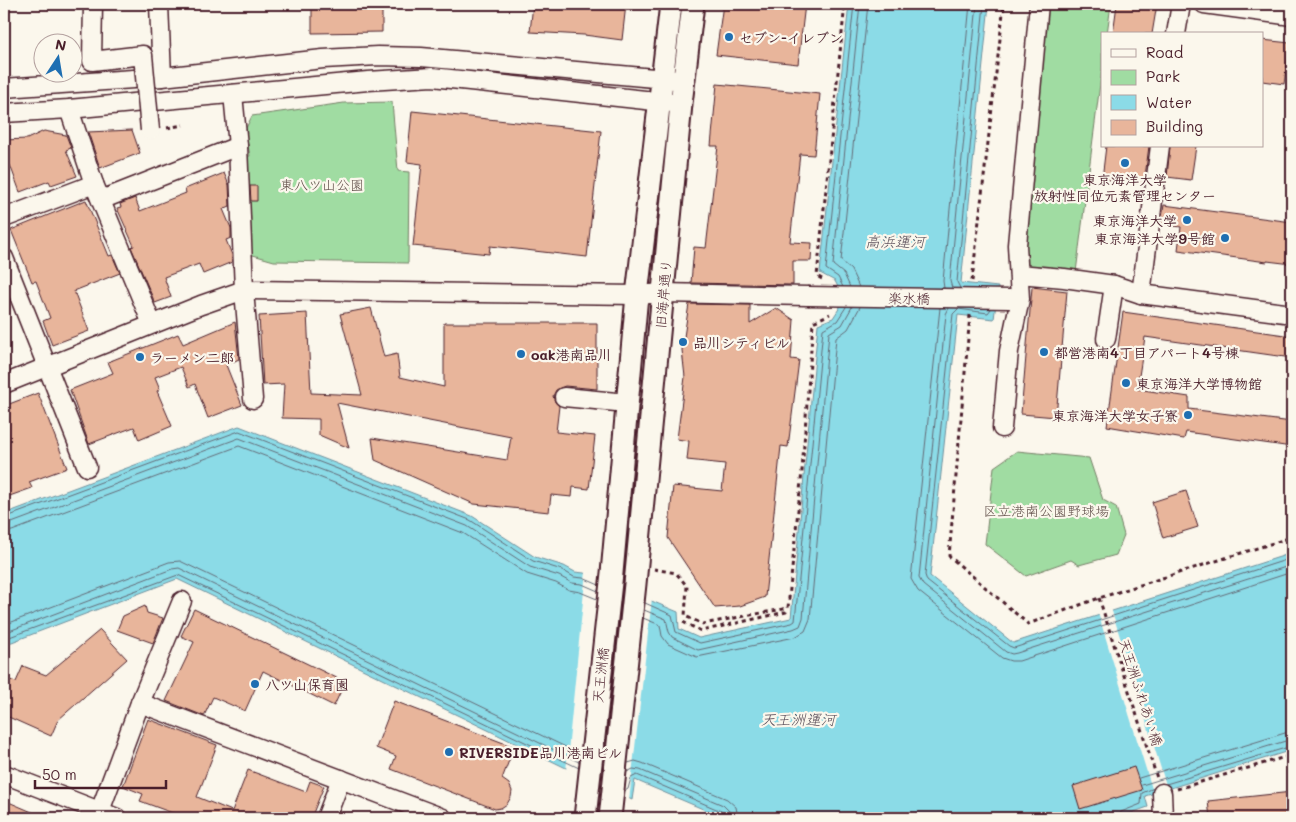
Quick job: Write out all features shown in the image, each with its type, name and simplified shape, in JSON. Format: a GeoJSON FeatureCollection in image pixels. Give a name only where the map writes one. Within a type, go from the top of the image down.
{"type":"FeatureCollection","features":[{"type":"Feature","properties":{"kind":"main road","name":"旧海岸通り"},"geometry":{"type":"LineString","coordinates":[[612,573],[637,295],[670,4]]}},
{"type":"Feature","properties":{"kind":"main road","name":"旧海岸通り"},"geometry":{"type":"LineString","coordinates":[[635,584],[681,104],[693,4]]}},
{"type":"Feature","properties":{"kind":"main road","name":"天王洲橋"},"geometry":{"type":"LineString","coordinates":[[585,818],[612,573]]}},
{"type":"Feature","properties":{"kind":"main road","name":"天王洲橋"},"geometry":{"type":"LineString","coordinates":[[610,818],[635,584]]}},
{"type":"Feature","properties":{"kind":"street"},"geometry":{"type":"LineString","coordinates":[[93,4],[92,60],[143,55],[150,130]]}},
{"type":"Feature","properties":{"kind":"street"},"geometry":{"type":"LineString","coordinates":[[159,4],[162,77]]}},
{"type":"Feature","properties":{"kind":"street"},"geometry":{"type":"LineString","coordinates":[[1002,428],[1019,274],[1017,245],[1039,4]]}},
{"type":"Feature","properties":{"kind":"street"},"geometry":{"type":"LineString","coordinates":[[1176,32],[1181,4]]}},
{"type":"Feature","properties":{"kind":"street"},"geometry":{"type":"LineString","coordinates":[[1204,4],[1292,16]]}},
{"type":"Feature","properties":{"kind":"street"},"geometry":{"type":"LineString","coordinates":[[4,88],[162,77],[323,59],[378,56],[421,57],[684,81]]}},
{"type":"Feature","properties":{"kind":"street"},"geometry":{"type":"LineString","coordinates":[[4,113],[432,77],[681,104]]}},
{"type":"Feature","properties":{"kind":"street"},"geometry":{"type":"LineString","coordinates":[[233,94],[238,146],[244,290],[253,399]]}},
{"type":"Feature","properties":{"kind":"street"},"geometry":{"type":"LineString","coordinates":[[69,109],[97,192],[152,324]]}},
{"type":"Feature","properties":{"kind":"street"},"geometry":{"type":"LineString","coordinates":[[4,218],[97,192],[238,146]]}},
{"type":"Feature","properties":{"kind":"street"},"geometry":{"type":"LineString","coordinates":[[1141,294],[1160,148]]}},
{"type":"Feature","properties":{"kind":"street"},"geometry":{"type":"LineString","coordinates":[[4,258],[87,467]]}},
{"type":"Feature","properties":{"kind":"street"},"geometry":{"type":"LineString","coordinates":[[1019,274],[1114,285],[1141,294],[1292,314]]}},
{"type":"Feature","properties":{"kind":"street"},"geometry":{"type":"LineString","coordinates":[[1106,339],[1114,285]]}},
{"type":"Feature","properties":{"kind":"street"},"geometry":{"type":"LineString","coordinates":[[4,384],[152,324],[244,290]]}},
{"type":"Feature","properties":{"kind":"street","name":"楽水橋"},"geometry":{"type":"LineString","coordinates":[[244,290],[637,295],[663,293],[1015,299]]}},
{"type":"Feature","properties":{"kind":"street"},"geometry":{"type":"LineString","coordinates":[[564,397],[627,403]]}},
{"type":"Feature","properties":{"kind":"street"},"geometry":{"type":"LineString","coordinates":[[100,811],[140,703],[182,601]]}},
{"type":"Feature","properties":{"kind":"street"},"geometry":{"type":"LineString","coordinates":[[140,703],[443,818]]}},
{"type":"Feature","properties":{"kind":"street"},"geometry":{"type":"LineString","coordinates":[[4,774],[117,818]]}},
{"type":"Feature","properties":{"kind":"street"},"geometry":{"type":"LineString","coordinates":[[326,818],[341,779]]}},
{"type":"Feature","properties":{"kind":"street"},"geometry":{"type":"LineString","coordinates":[[1162,793],[1163,818]]}},
{"type":"Feature","properties":{"kind":"path"},"geometry":{"type":"LineString","coordinates":[[819,262],[845,4]]}},
{"type":"Feature","properties":{"kind":"path"},"geometry":{"type":"LineString","coordinates":[[972,280],[1004,4]]}},
{"type":"Feature","properties":{"kind":"path"},"geometry":{"type":"LineString","coordinates":[[970,313],[948,556],[1028,624],[1099,598],[1292,537]]}},
{"type":"Feature","properties":{"kind":"path"},"geometry":{"type":"LineString","coordinates":[[683,622],[702,631],[786,612],[788,608],[802,470],[813,322]]}},
{"type":"Feature","properties":{"kind":"path"},"geometry":{"type":"LineString","coordinates":[[656,570],[676,573],[687,586],[685,616],[703,624],[788,608]]}},
{"type":"Feature","properties":{"kind":"path","name":"天王洲ふれあい橋"},"geometry":{"type":"LineString","coordinates":[[1099,598],[1162,793]]}},
{"type":"Feature","properties":{"kind":"path"},"geometry":{"type":"LineString","coordinates":[[1162,793],[1292,754]]}},
{"type":"Feature","properties":{"kind":"green space"},"geometry":{"type":"Polygon","coordinates":[[[1039,4],[1111,4],[1107,32],[1101,32],[1101,76],[1075,280],[1019,274],[1039,4]]]}},
{"type":"Feature","properties":{"kind":"green space","name":"東八ツ山公園"},"geometry":{"type":"Polygon","coordinates":[[[392,102],[398,171],[409,172],[408,263],[274,261],[246,253],[241,157],[250,156],[245,130],[252,116],[344,103],[392,102]]]}},
{"type":"Feature","properties":{"kind":"green space","name":"区立港南公園野球場"},"geometry":{"type":"Polygon","coordinates":[[[1017,451],[1089,458],[1103,500],[1116,507],[1124,535],[1116,555],[1079,565],[1071,560],[1026,576],[985,544],[994,467],[1017,451]]]}},
{"type":"Feature","properties":{"kind":"water","name":"天王洲運河"},"geometry":{"type":"Polygon","coordinates":[[[849,4],[989,4],[961,283],[998,287],[994,319],[958,315],[930,576],[1013,643],[1292,553],[1292,750],[1145,796],[1148,807],[1117,818],[724,818],[635,780],[632,800],[177,579],[4,645],[4,514],[239,426],[472,516],[535,557],[564,566],[575,572],[584,573],[678,612],[679,629],[699,638],[791,618],[818,324],[833,318],[842,304],[842,295],[835,281],[820,273],[849,4]]]}},
{"type":"Feature","properties":{"kind":"pier"},"geometry":{"type":"Polygon","coordinates":[[[586,571],[652,598],[629,801],[566,771],[586,571]]]}},
{"type":"Feature","properties":{"kind":"pier"},"geometry":{"type":"Polygon","coordinates":[[[1111,608],[1167,788],[1153,792],[1098,613],[1111,608]]]}},
{"type":"Feature","properties":{"kind":"building"},"geometry":{"type":"Polygon","coordinates":[[[312,4],[382,4],[382,32],[312,33],[312,4]]]}},
{"type":"Feature","properties":{"kind":"building"},"geometry":{"type":"Polygon","coordinates":[[[533,4],[626,4],[622,40],[584,35],[530,32],[533,4]]]}},
{"type":"Feature","properties":{"kind":"building"},"geometry":{"type":"Polygon","coordinates":[[[723,4],[805,4],[798,64],[716,55],[723,4]]]}},
{"type":"Feature","properties":{"kind":"building"},"geometry":{"type":"Polygon","coordinates":[[[1117,4],[1157,4],[1152,32],[1113,32],[1117,4]]]}},
{"type":"Feature","properties":{"kind":"building"},"geometry":{"type":"Polygon","coordinates":[[[1264,40],[1290,43],[1284,84],[1264,81],[1264,40]]]}},
{"type":"Feature","properties":{"kind":"building"},"geometry":{"type":"Polygon","coordinates":[[[717,84],[820,94],[814,155],[800,154],[790,242],[812,243],[811,261],[793,261],[793,285],[691,283],[694,247],[706,248],[718,146],[711,146],[717,84]]]}},
{"type":"Feature","properties":{"kind":"building"},"geometry":{"type":"Polygon","coordinates":[[[412,111],[601,131],[587,257],[490,246],[489,254],[413,246],[422,164],[407,162],[412,111]]]}},
{"type":"Feature","properties":{"kind":"building"},"geometry":{"type":"Polygon","coordinates":[[[132,130],[140,153],[100,168],[88,132],[132,130]]]}},
{"type":"Feature","properties":{"kind":"building"},"geometry":{"type":"Polygon","coordinates":[[[44,131],[66,135],[71,148],[66,150],[77,176],[51,185],[49,181],[20,192],[10,165],[4,167],[4,140],[27,139],[44,131]]]}},
{"type":"Feature","properties":{"kind":"building","name":"東京海洋大学 放射性同位元素管理センター"},"geometry":{"type":"Polygon","coordinates":[[[1106,148],[1149,148],[1144,184],[1102,179],[1106,148]]]}},
{"type":"Feature","properties":{"kind":"building"},"geometry":{"type":"Polygon","coordinates":[[[1170,148],[1196,148],[1191,180],[1167,177],[1170,148]]]}},
{"type":"Feature","properties":{"kind":"building"},"geometry":{"type":"Polygon","coordinates":[[[224,173],[229,185],[230,206],[223,209],[231,228],[231,238],[226,240],[232,255],[232,262],[203,274],[199,264],[164,277],[171,297],[155,303],[131,247],[134,246],[117,208],[121,207],[120,204],[135,198],[140,211],[186,193],[185,189],[224,173]]]}},
{"type":"Feature","properties":{"kind":"building"},"geometry":{"type":"Polygon","coordinates":[[[250,186],[257,186],[257,201],[251,201],[250,186]]]}},
{"type":"Feature","properties":{"kind":"building"},"geometry":{"type":"Polygon","coordinates":[[[86,200],[109,256],[112,255],[120,273],[74,291],[89,331],[52,345],[43,321],[50,318],[36,281],[32,282],[11,230],[86,200]]]}},
{"type":"Feature","properties":{"kind":"building","name":"東京海洋大学9号館"},"geometry":{"type":"Polygon","coordinates":[[[1164,205],[1292,222],[1292,264],[1178,250],[1181,227],[1161,224],[1164,205]]]}},
{"type":"Feature","properties":{"kind":"building","name":"都営港南4丁目アパート4号棟"},"geometry":{"type":"Polygon","coordinates":[[[1032,287],[1067,291],[1056,417],[1021,414],[1032,287]]]}},
{"type":"Feature","properties":{"kind":"building"},"geometry":{"type":"Polygon","coordinates":[[[689,304],[750,305],[750,324],[776,308],[794,320],[791,359],[799,360],[788,447],[781,446],[765,597],[740,606],[715,608],[668,538],[673,486],[722,491],[725,464],[687,460],[689,441],[677,439],[685,377],[682,350],[689,304]]]}},
{"type":"Feature","properties":{"kind":"building"},"geometry":{"type":"Polygon","coordinates":[[[371,308],[384,357],[397,354],[400,377],[444,387],[444,323],[597,323],[597,389],[565,386],[556,390],[553,396],[559,406],[556,432],[595,436],[589,489],[573,487],[572,497],[551,495],[549,512],[474,504],[375,460],[372,438],[507,460],[511,437],[337,403],[349,448],[319,435],[319,419],[282,418],[284,384],[263,385],[259,316],[307,313],[311,393],[362,395],[340,314],[371,308]]]}},
{"type":"Feature","properties":{"kind":"building"},"geometry":{"type":"Polygon","coordinates":[[[1123,312],[1292,336],[1292,358],[1145,337],[1137,389],[1189,397],[1189,409],[1292,422],[1292,447],[1186,432],[1184,439],[1107,426],[1123,312]]]}},
{"type":"Feature","properties":{"kind":"building"},"geometry":{"type":"Polygon","coordinates":[[[235,322],[239,359],[226,365],[242,405],[208,418],[195,384],[189,387],[181,367],[155,377],[160,389],[157,391],[172,426],[139,440],[134,427],[89,444],[70,390],[113,373],[108,362],[178,334],[183,344],[235,322]]]}},
{"type":"Feature","properties":{"kind":"building"},"geometry":{"type":"Polygon","coordinates":[[[38,393],[67,468],[29,482],[32,488],[4,498],[4,406],[38,393]]]}},
{"type":"Feature","properties":{"kind":"building"},"geometry":{"type":"Polygon","coordinates":[[[1186,491],[1198,527],[1163,538],[1152,502],[1186,491]]]}},
{"type":"Feature","properties":{"kind":"building"},"geometry":{"type":"Polygon","coordinates":[[[145,606],[147,613],[163,618],[153,643],[117,630],[123,616],[145,606]]]}},
{"type":"Feature","properties":{"kind":"building"},"geometry":{"type":"Polygon","coordinates":[[[194,609],[345,682],[334,706],[263,671],[245,711],[213,697],[204,716],[166,701],[194,642],[181,636],[194,609]]]}},
{"type":"Feature","properties":{"kind":"building"},"geometry":{"type":"Polygon","coordinates":[[[100,630],[127,659],[58,720],[51,736],[4,715],[4,678],[16,682],[23,666],[46,675],[100,630]]]}},
{"type":"Feature","properties":{"kind":"building","name":"RIVERSIDE品川港南ビル"},"geometry":{"type":"Polygon","coordinates":[[[394,701],[514,747],[502,779],[509,784],[512,791],[507,804],[495,809],[391,769],[396,756],[376,748],[394,701]]]}},
{"type":"Feature","properties":{"kind":"building"},"geometry":{"type":"Polygon","coordinates":[[[148,719],[217,745],[197,797],[232,811],[248,770],[306,792],[310,781],[324,786],[311,818],[186,818],[140,801],[143,794],[123,786],[148,719]]]}},
{"type":"Feature","properties":{"kind":"building"},"geometry":{"type":"Polygon","coordinates":[[[1134,767],[1142,790],[1080,809],[1073,786],[1134,767]]]}},
{"type":"Feature","properties":{"kind":"building"},"geometry":{"type":"Polygon","coordinates":[[[1292,792],[1292,818],[1210,818],[1208,801],[1292,792]]]}},
{"type":"Feature","properties":{"kind":"building"},"geometry":{"type":"Polygon","coordinates":[[[4,800],[46,818],[4,818],[4,800]]]}},
{"type":"Feature","properties":{"kind":"place","name":"セブン-イレブン"},"geometry":{"type":"Point","coordinates":[729,37]}},
{"type":"Feature","properties":{"kind":"place","name":"東京海洋大学 放射性同位元素管理センター"},"geometry":{"type":"Point","coordinates":[1125,163]}},
{"type":"Feature","properties":{"kind":"place","name":"東京海洋大学"},"geometry":{"type":"Point","coordinates":[1187,220]}},
{"type":"Feature","properties":{"kind":"place","name":"東京海洋大学9号館"},"geometry":{"type":"Point","coordinates":[1225,238]}},
{"type":"Feature","properties":{"kind":"place","name":"品川シティビル"},"geometry":{"type":"Point","coordinates":[683,342]}},
{"type":"Feature","properties":{"kind":"place","name":"都営港南4丁目アパート4号棟"},"geometry":{"type":"Point","coordinates":[1044,352]}},
{"type":"Feature","properties":{"kind":"place","name":"oak港南品川"},"geometry":{"type":"Point","coordinates":[521,354]}},
{"type":"Feature","properties":{"kind":"place","name":"ラーメン二郎"},"geometry":{"type":"Point","coordinates":[140,357]}},
{"type":"Feature","properties":{"kind":"place","name":"東京海洋大学博物館"},"geometry":{"type":"Point","coordinates":[1126,383]}},
{"type":"Feature","properties":{"kind":"place","name":"東京海洋大学女子寮"},"geometry":{"type":"Point","coordinates":[1188,415]}},
{"type":"Feature","properties":{"kind":"place","name":"八ツ山保育園"},"geometry":{"type":"Point","coordinates":[255,684]}},
{"type":"Feature","properties":{"kind":"place","name":"RIVERSIDE品川港南ビル"},"geometry":{"type":"Point","coordinates":[449,752]}},
{"type":"Feature","properties":{"kind":"water label","name":"高浜運河"},"geometry":{"type":"Point","coordinates":[895,241]}}]}
